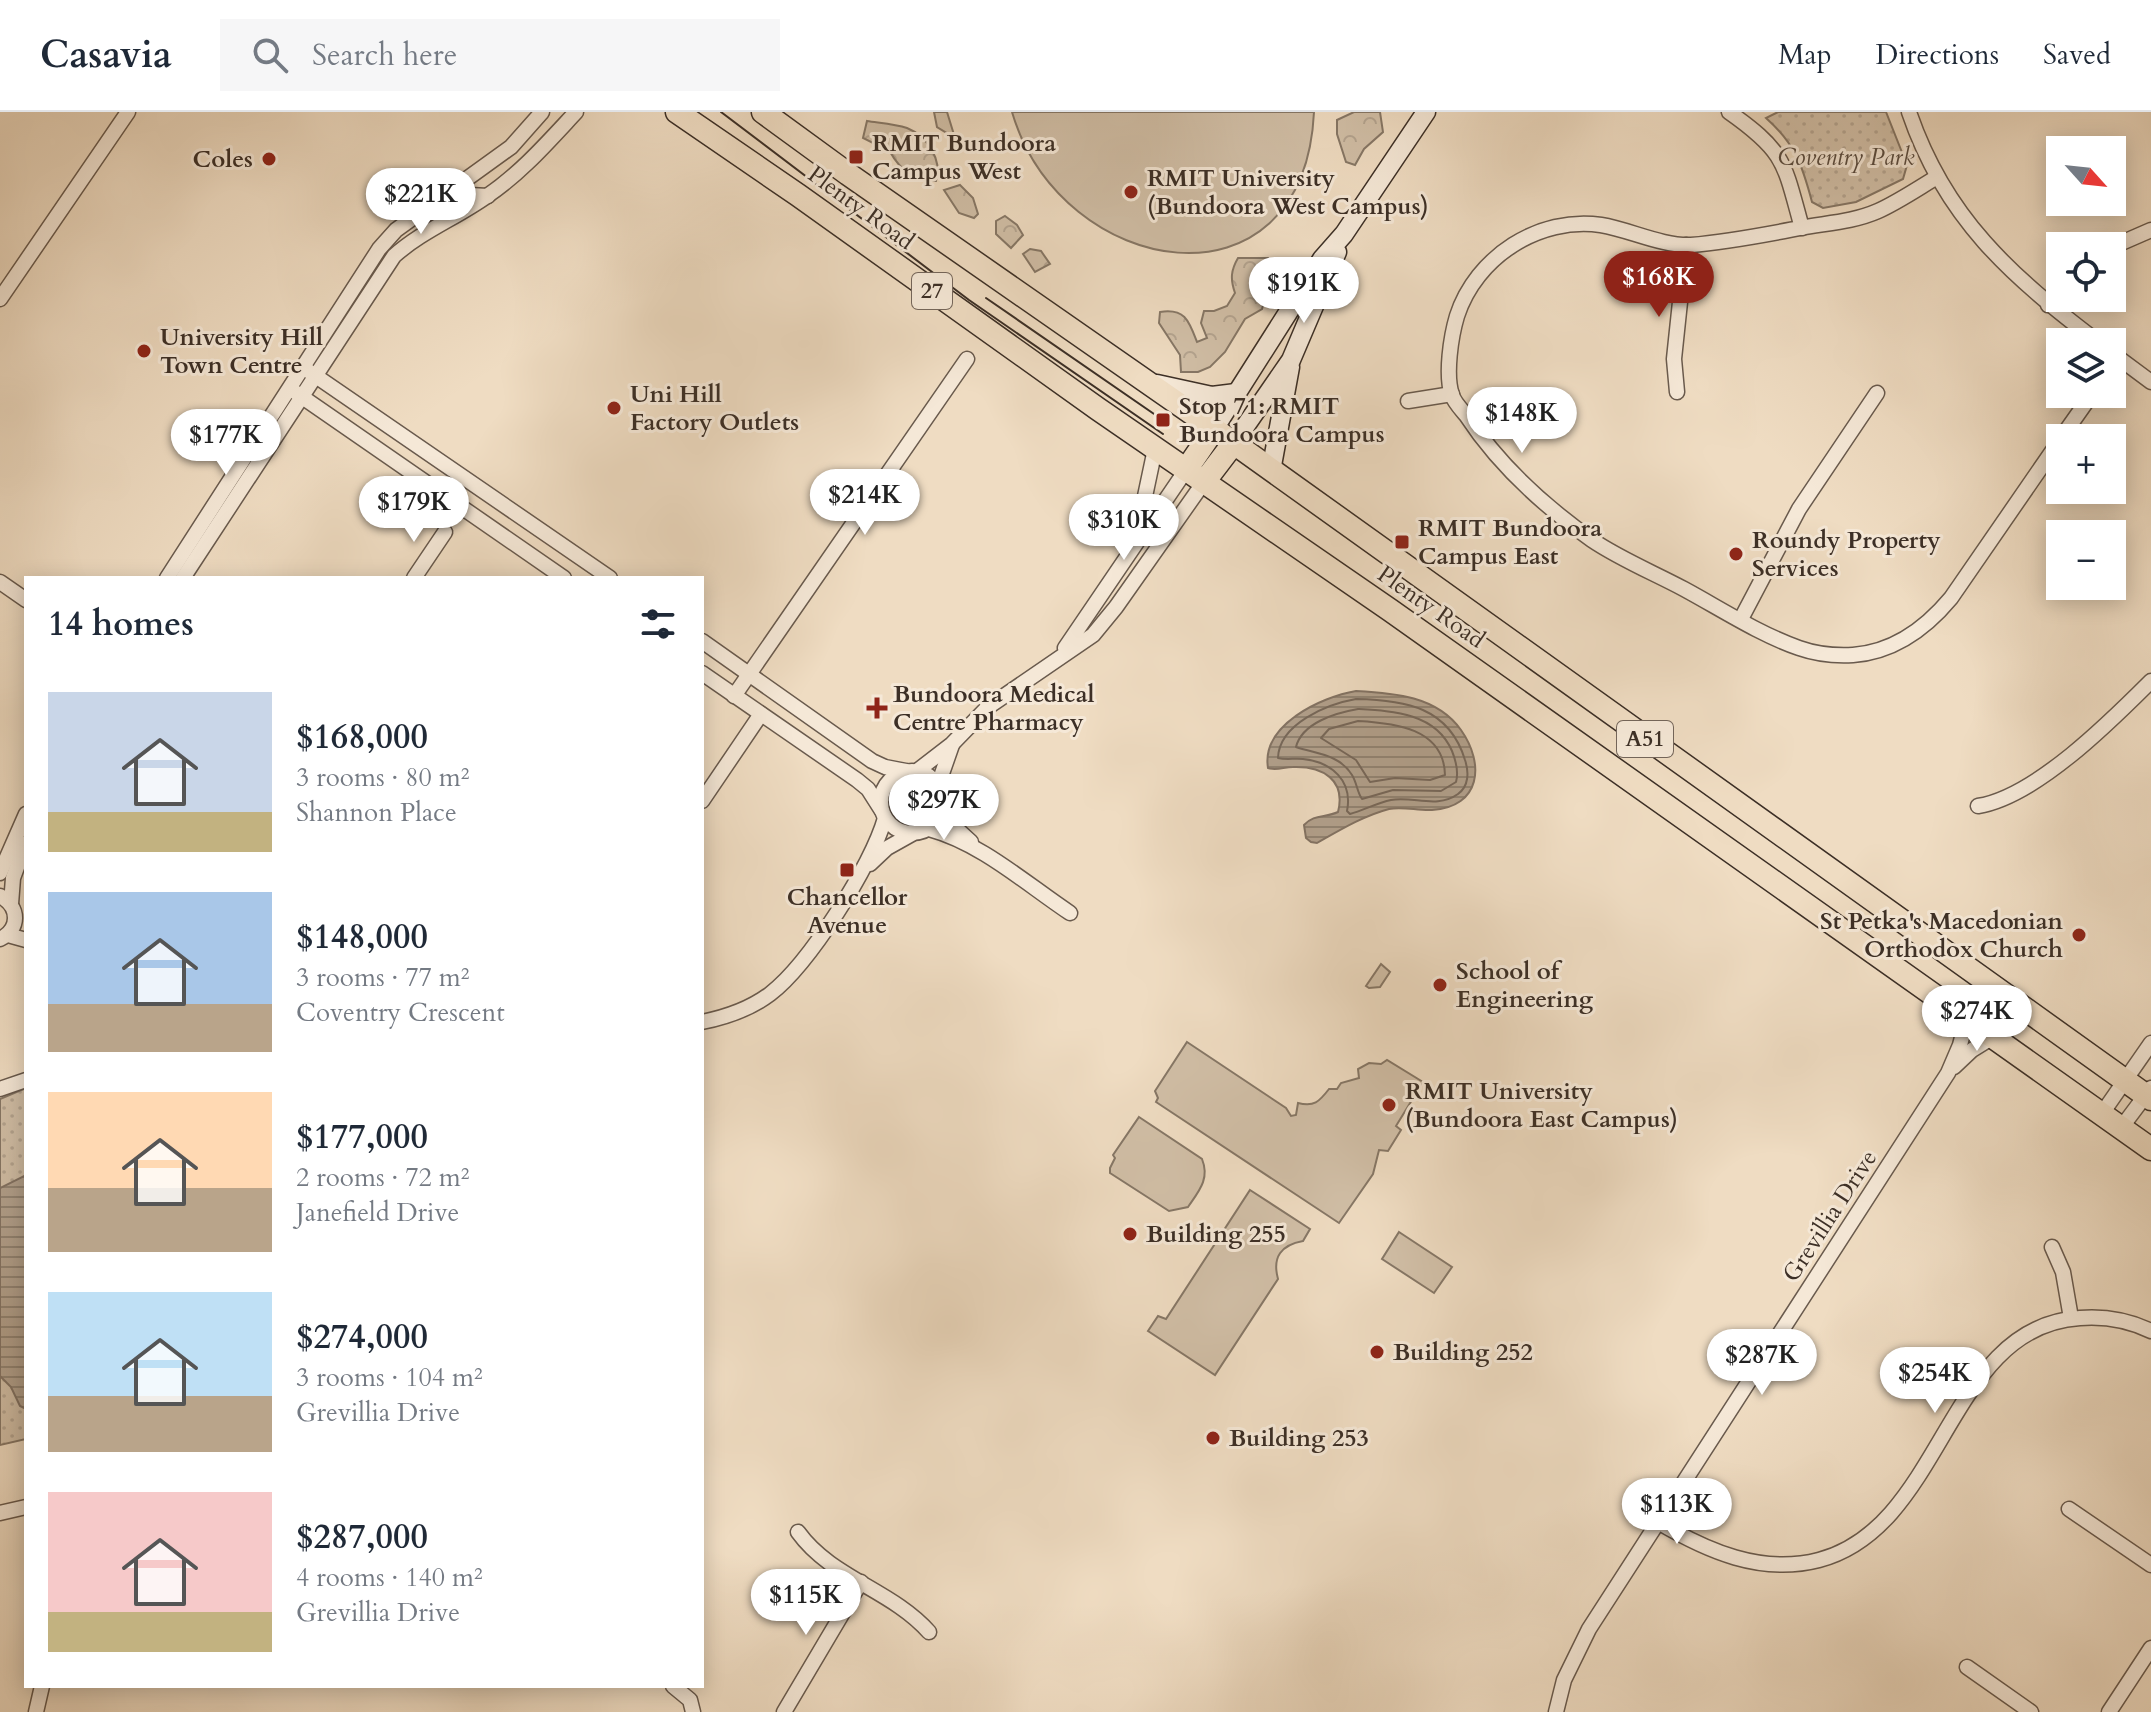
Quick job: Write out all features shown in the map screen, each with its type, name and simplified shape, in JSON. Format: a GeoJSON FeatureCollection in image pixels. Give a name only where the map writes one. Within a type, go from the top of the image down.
{"type":"FeatureCollection","features":[{"type":"Feature","properties":{"kind":"highway","name":"Plenty Road"},"geometry":{"type":"LineString","coordinates":[[677,112],[1155,449],[1402,618],[2151,1149]]}},
{"type":"Feature","properties":{"kind":"highway","name":"Plenty Road"},"geometry":{"type":"LineString","coordinates":[[763,112],[1214,429],[2125,1081],[2149,1094]]}},
{"type":"Feature","properties":{"kind":"highway"},"geometry":{"type":"LineString","coordinates":[[1195,476],[1214,429]]}},
{"type":"Feature","properties":{"kind":"highway"},"geometry":{"type":"LineString","coordinates":[[1195,476],[1233,444]]}},
{"type":"Feature","properties":{"kind":"main road"},"geometry":{"type":"LineString","coordinates":[[1214,429],[1322,259],[1344,234],[1426,112]]}},
{"type":"Feature","properties":{"kind":"main road"},"geometry":{"type":"LineString","coordinates":[[1233,444],[1291,360],[1344,234]]}},
{"type":"Feature","properties":{"kind":"main road"},"geometry":{"type":"LineString","coordinates":[[1271,471],[1291,360]]}},
{"type":"Feature","properties":{"kind":"main road"},"geometry":{"type":"LineString","coordinates":[[1143,380],[1187,393],[1212,396],[1236,393]]}},
{"type":"Feature","properties":{"kind":"street"},"geometry":{"type":"LineString","coordinates":[[0,299],[128,112]]}},
{"type":"Feature","properties":{"kind":"street"},"geometry":{"type":"LineString","coordinates":[[184,576],[309,372],[379,249],[396,230],[511,147],[542,112]]}},
{"type":"Feature","properties":{"kind":"street"},"geometry":{"type":"LineString","coordinates":[[309,372],[394,256],[418,236],[488,196],[523,168],[576,112]]}},
{"type":"Feature","properties":{"kind":"street"},"geometry":{"type":"LineString","coordinates":[[1729,112],[1757,132],[1776,151],[1789,178],[1802,228]]}},
{"type":"Feature","properties":{"kind":"street"},"geometry":{"type":"LineString","coordinates":[[1909,112],[1937,177],[1985,244],[2006,268],[2046,303]]}},
{"type":"Feature","properties":{"kind":"street"},"geometry":{"type":"LineString","coordinates":[[1937,177],[1876,211],[1841,222],[1746,240],[1686,245],[1598,225],[1562,225],[1519,241],[1501,253],[1468,291],[1457,317],[1449,356],[1452,394],[1485,444],[1528,488],[1593,541],[1785,642],[1819,653],[1855,655],[1875,651],[1906,638],[1936,616],[2046,461]]}},
{"type":"Feature","properties":{"kind":"street"},"geometry":{"type":"LineString","coordinates":[[458,184],[470,195],[488,196]]}},
{"type":"Feature","properties":{"kind":"street"},"geometry":{"type":"LineString","coordinates":[[2126,241],[2151,230]]}},
{"type":"Feature","properties":{"kind":"street"},"geometry":{"type":"LineString","coordinates":[[1677,392],[1674,359],[1686,245]]}},
{"type":"Feature","properties":{"kind":"street"},"geometry":{"type":"LineString","coordinates":[[2057,312],[2079,328]]}},
{"type":"Feature","properties":{"kind":"street"},"geometry":{"type":"LineString","coordinates":[[734,696],[967,359]]}},
{"type":"Feature","properties":{"kind":"street"},"geometry":{"type":"LineString","coordinates":[[2126,366],[2151,382]]}},
{"type":"Feature","properties":{"kind":"street"},"geometry":{"type":"LineString","coordinates":[[309,372],[607,576]]}},
{"type":"Feature","properties":{"kind":"street"},"geometry":{"type":"LineString","coordinates":[[168,576],[296,393]]}},
{"type":"Feature","properties":{"kind":"street"},"geometry":{"type":"LineString","coordinates":[[296,393],[561,576]]}},
{"type":"Feature","properties":{"kind":"street"},"geometry":{"type":"LineString","coordinates":[[1741,619],[1799,509],[1877,393]]}},
{"type":"Feature","properties":{"kind":"street"},"geometry":{"type":"LineString","coordinates":[[1408,401],[1452,394]]}},
{"type":"Feature","properties":{"kind":"street"},"geometry":{"type":"LineString","coordinates":[[1149,526],[1144,501],[1155,449]]}},
{"type":"Feature","properties":{"kind":"street"},"geometry":{"type":"LineString","coordinates":[[1057,658],[1149,526],[1195,476]]}},
{"type":"Feature","properties":{"kind":"street"},"geometry":{"type":"LineString","coordinates":[[704,1022],[731,1015],[771,993],[798,967],[865,869],[879,839],[883,814],[881,800],[888,782],[952,744],[988,707],[1093,635],[1116,607],[1195,476]]}},
{"type":"Feature","properties":{"kind":"street"},"geometry":{"type":"LineString","coordinates":[[415,576],[445,532]]}},
{"type":"Feature","properties":{"kind":"street"},"geometry":{"type":"LineString","coordinates":[[0,582],[24,599]]}},
{"type":"Feature","properties":{"kind":"street"},"geometry":{"type":"LineString","coordinates":[[704,642],[872,761],[932,778],[938,785],[943,807],[959,831],[979,850],[1070,913]]}},
{"type":"Feature","properties":{"kind":"street"},"geometry":{"type":"LineString","coordinates":[[704,674],[857,780],[868,789],[883,814],[901,832],[912,834]]}},
{"type":"Feature","properties":{"kind":"street"},"geometry":{"type":"LineString","coordinates":[[1978,806],[2010,796],[2056,765],[2151,681]]}},
{"type":"Feature","properties":{"kind":"street"},"geometry":{"type":"LineString","coordinates":[[704,798],[761,714]]}},
{"type":"Feature","properties":{"kind":"street"},"geometry":{"type":"LineString","coordinates":[[938,785],[952,744]]}},
{"type":"Feature","properties":{"kind":"street"},"geometry":{"type":"LineString","coordinates":[[865,869],[887,848],[912,834],[929,829],[936,823],[943,807]]}},
{"type":"Feature","properties":{"kind":"street"},"geometry":{"type":"LineString","coordinates":[[0,873],[24,819]]}},
{"type":"Feature","properties":{"kind":"street"},"geometry":{"type":"LineString","coordinates":[[929,829],[979,850]]}},
{"type":"Feature","properties":{"kind":"street"},"geometry":{"type":"LineString","coordinates":[[24,848],[13,878],[13,911],[4,937],[24,940]]}},
{"type":"Feature","properties":{"kind":"street","name":"Grevillia Drive"},"geometry":{"type":"LineString","coordinates":[[1948,1073],[1967,1018]]}},
{"type":"Feature","properties":{"kind":"street","name":"Grevillia Drive"},"geometry":{"type":"LineString","coordinates":[[1556,1712],[1564,1680],[1578,1649],[1948,1073],[1972,1050],[1993,1037]]}},
{"type":"Feature","properties":{"kind":"street"},"geometry":{"type":"LineString","coordinates":[[2101,1115],[2151,1043]]}},
{"type":"Feature","properties":{"kind":"street"},"geometry":{"type":"LineString","coordinates":[[0,1089],[24,1081]]}},
{"type":"Feature","properties":{"kind":"street"},"geometry":{"type":"LineString","coordinates":[[2121,1128],[2149,1094]]}},
{"type":"Feature","properties":{"kind":"street"},"geometry":{"type":"LineString","coordinates":[[2052,1247],[2063,1272],[2071,1318]]}},
{"type":"Feature","properties":{"kind":"street"},"geometry":{"type":"LineString","coordinates":[[1661,1517],[1712,1549],[1759,1564],[1794,1565],[1826,1558],[1859,1542],[1881,1525],[1900,1504],[1999,1355],[2031,1331],[2071,1318],[2107,1318],[2151,1331]]}},
{"type":"Feature","properties":{"kind":"street"},"geometry":{"type":"LineString","coordinates":[[0,1513],[24,1507]]}},
{"type":"Feature","properties":{"kind":"street"},"geometry":{"type":"LineString","coordinates":[[2069,1509],[2151,1565]]}},
{"type":"Feature","properties":{"kind":"street"},"geometry":{"type":"LineString","coordinates":[[798,1532],[821,1557],[909,1612],[929,1632]]}},
{"type":"Feature","properties":{"kind":"street"},"geometry":{"type":"LineString","coordinates":[[784,1712],[861,1582]]}},
{"type":"Feature","properties":{"kind":"street"},"geometry":{"type":"LineString","coordinates":[[2109,1712],[2151,1648]]}},
{"type":"Feature","properties":{"kind":"street"},"geometry":{"type":"LineString","coordinates":[[1967,1667],[2031,1712]]}},
{"type":"Feature","properties":{"kind":"street"},"geometry":{"type":"LineString","coordinates":[[36,1712],[42,1688]]}},
{"type":"Feature","properties":{"kind":"street"},"geometry":{"type":"LineString","coordinates":[[675,1688],[690,1700],[693,1712]]}},
{"type":"Feature","properties":{"kind":"green space"},"geometry":{"type":"Polygon","coordinates":[[[934,112],[947,112],[955,138],[937,127],[934,112]]]}},
{"type":"Feature","properties":{"kind":"green space"},"geometry":{"type":"Polygon","coordinates":[[[1012,112],[1314,112],[1300,179],[1269,223],[1227,247],[1178,253],[1126,240],[1078,212],[1039,168],[1012,112]]]}},
{"type":"Feature","properties":{"kind":"green space"},"geometry":{"type":"Polygon","coordinates":[[[1354,112],[1380,112],[1383,132],[1364,149],[1355,165],[1346,162],[1337,134],[1337,120],[1354,112]]]}},
{"type":"Feature","properties":{"kind":"green space","name":"Coventry Park"},"geometry":{"type":"Polygon","coordinates":[[[1778,112],[1886,112],[1907,165],[1903,179],[1856,202],[1823,208],[1812,202],[1796,156],[1766,118],[1778,112]]]}},
{"type":"Feature","properties":{"kind":"green space"},"geometry":{"type":"Polygon","coordinates":[[[867,121],[902,127],[921,137],[935,157],[936,181],[918,178],[904,170],[885,142],[873,143],[863,138],[867,121]]]}},
{"type":"Feature","properties":{"kind":"green space"},"geometry":{"type":"Polygon","coordinates":[[[960,185],[973,198],[978,214],[974,218],[959,213],[944,190],[960,185]]]}},
{"type":"Feature","properties":{"kind":"green space"},"geometry":{"type":"Polygon","coordinates":[[[1005,216],[1017,225],[1023,235],[1011,248],[996,234],[996,221],[1005,216]]]}},
{"type":"Feature","properties":{"kind":"green space"},"geometry":{"type":"Polygon","coordinates":[[[1030,249],[1041,251],[1050,264],[1035,272],[1023,254],[1030,249]]]}},
{"type":"Feature","properties":{"kind":"green space"},"geometry":{"type":"Polygon","coordinates":[[[1238,258],[1268,258],[1273,269],[1262,309],[1245,319],[1225,352],[1210,367],[1198,372],[1181,372],[1180,355],[1159,323],[1160,312],[1181,314],[1197,342],[1207,338],[1201,323],[1204,311],[1227,306],[1235,293],[1232,275],[1238,258]]]}},
{"type":"Feature","properties":{"kind":"green space"},"geometry":{"type":"Polygon","coordinates":[[[1381,964],[1390,972],[1380,987],[1369,988],[1366,986],[1381,964]]]}},
{"type":"Feature","properties":{"kind":"green space"},"geometry":{"type":"Polygon","coordinates":[[[1187,1042],[1286,1108],[1291,1116],[1296,1115],[1298,1103],[1316,1102],[1329,1089],[1337,1089],[1341,1083],[1359,1078],[1358,1069],[1369,1063],[1381,1064],[1387,1060],[1423,1082],[1396,1126],[1401,1130],[1388,1151],[1379,1150],[1373,1174],[1339,1223],[1156,1102],[1155,1091],[1187,1042]]]}},
{"type":"Feature","properties":{"kind":"green space"},"geometry":{"type":"Polygon","coordinates":[[[24,1089],[24,1439],[0,1445],[0,1099],[24,1089]]]}},
{"type":"Feature","properties":{"kind":"green space"},"geometry":{"type":"Polygon","coordinates":[[[1139,1117],[1202,1159],[1204,1179],[1188,1207],[1169,1211],[1110,1173],[1115,1158],[1113,1155],[1139,1117]]]}},
{"type":"Feature","properties":{"kind":"green space"},"geometry":{"type":"Polygon","coordinates":[[[1250,1190],[1310,1229],[1303,1241],[1280,1253],[1276,1264],[1278,1279],[1215,1375],[1148,1331],[1158,1316],[1166,1319],[1250,1190]]]}},
{"type":"Feature","properties":{"kind":"green space"},"geometry":{"type":"Polygon","coordinates":[[[1399,1232],[1452,1267],[1434,1293],[1382,1259],[1399,1232]]]}},
{"type":"Feature","properties":{"kind":"water"},"geometry":{"type":"Polygon","coordinates":[[[1356,691],[1414,698],[1440,710],[1461,730],[1469,743],[1475,769],[1474,782],[1461,801],[1448,807],[1432,810],[1389,809],[1361,819],[1317,843],[1311,842],[1306,838],[1304,825],[1312,819],[1338,812],[1339,791],[1330,777],[1314,769],[1268,768],[1268,753],[1274,739],[1296,716],[1326,700],[1356,691]]]}},
{"type":"Feature","properties":{"kind":"water"},"geometry":{"type":"Polygon","coordinates":[[[24,1176],[24,1408],[0,1376],[0,1188],[24,1176]]]}},
{"type":"Feature","properties":{"kind":"tram line"},"geometry":{"type":"LineString","coordinates":[[721,112],[969,300],[1163,434]]}},
{"type":"Feature","properties":{"kind":"tram line"},"geometry":{"type":"LineString","coordinates":[[986,298],[1170,425]]}},
{"type":"Feature","properties":{"kind":"place","name":"RMIT Bundoora Campus West"},"geometry":{"type":"Point","coordinates":[856,157]}},
{"type":"Feature","properties":{"kind":"place","name":"Coles"},"geometry":{"type":"Point","coordinates":[269,159]}},
{"type":"Feature","properties":{"kind":"place","name":"RMIT University (Bundoora West Campus)"},"geometry":{"type":"Point","coordinates":[1131,192]}},
{"type":"Feature","properties":{"kind":"place","name":"University Hill Town Centre"},"geometry":{"type":"Point","coordinates":[144,351]}},
{"type":"Feature","properties":{"kind":"place","name":"Uni Hill Factory Outlets"},"geometry":{"type":"Point","coordinates":[614,408]}},
{"type":"Feature","properties":{"kind":"place","name":"Stop 71: RMIT Bundoora Campus"},"geometry":{"type":"Point","coordinates":[1163,420]}},
{"type":"Feature","properties":{"kind":"place","name":"RMIT Bundoora Campus East"},"geometry":{"type":"Point","coordinates":[1402,542]}},
{"type":"Feature","properties":{"kind":"place","name":"Roundy Property Services"},"geometry":{"type":"Point","coordinates":[1736,554]}},
{"type":"Feature","properties":{"kind":"place","name":"Bundoora Medical Centre Pharmacy"},"geometry":{"type":"Point","coordinates":[877,708]}},
{"type":"Feature","properties":{"kind":"place","name":"Chancellor Avenue"},"geometry":{"type":"Point","coordinates":[847,870]}},
{"type":"Feature","properties":{"kind":"place","name":"St Petka's Macedonian Orthodox Church"},"geometry":{"type":"Point","coordinates":[2079,935]}},
{"type":"Feature","properties":{"kind":"place","name":"School of Engineering"},"geometry":{"type":"Point","coordinates":[1440,985]}},
{"type":"Feature","properties":{"kind":"place","name":"RMIT University (Bundoora East Campus)"},"geometry":{"type":"Point","coordinates":[1389,1105]}},
{"type":"Feature","properties":{"kind":"place","name":"Building 255"},"geometry":{"type":"Point","coordinates":[1130,1234]}},
{"type":"Feature","properties":{"kind":"place","name":"Building 252"},"geometry":{"type":"Point","coordinates":[1377,1352]}},
{"type":"Feature","properties":{"kind":"place","name":"Building 253"},"geometry":{"type":"Point","coordinates":[1213,1438]}}]}
